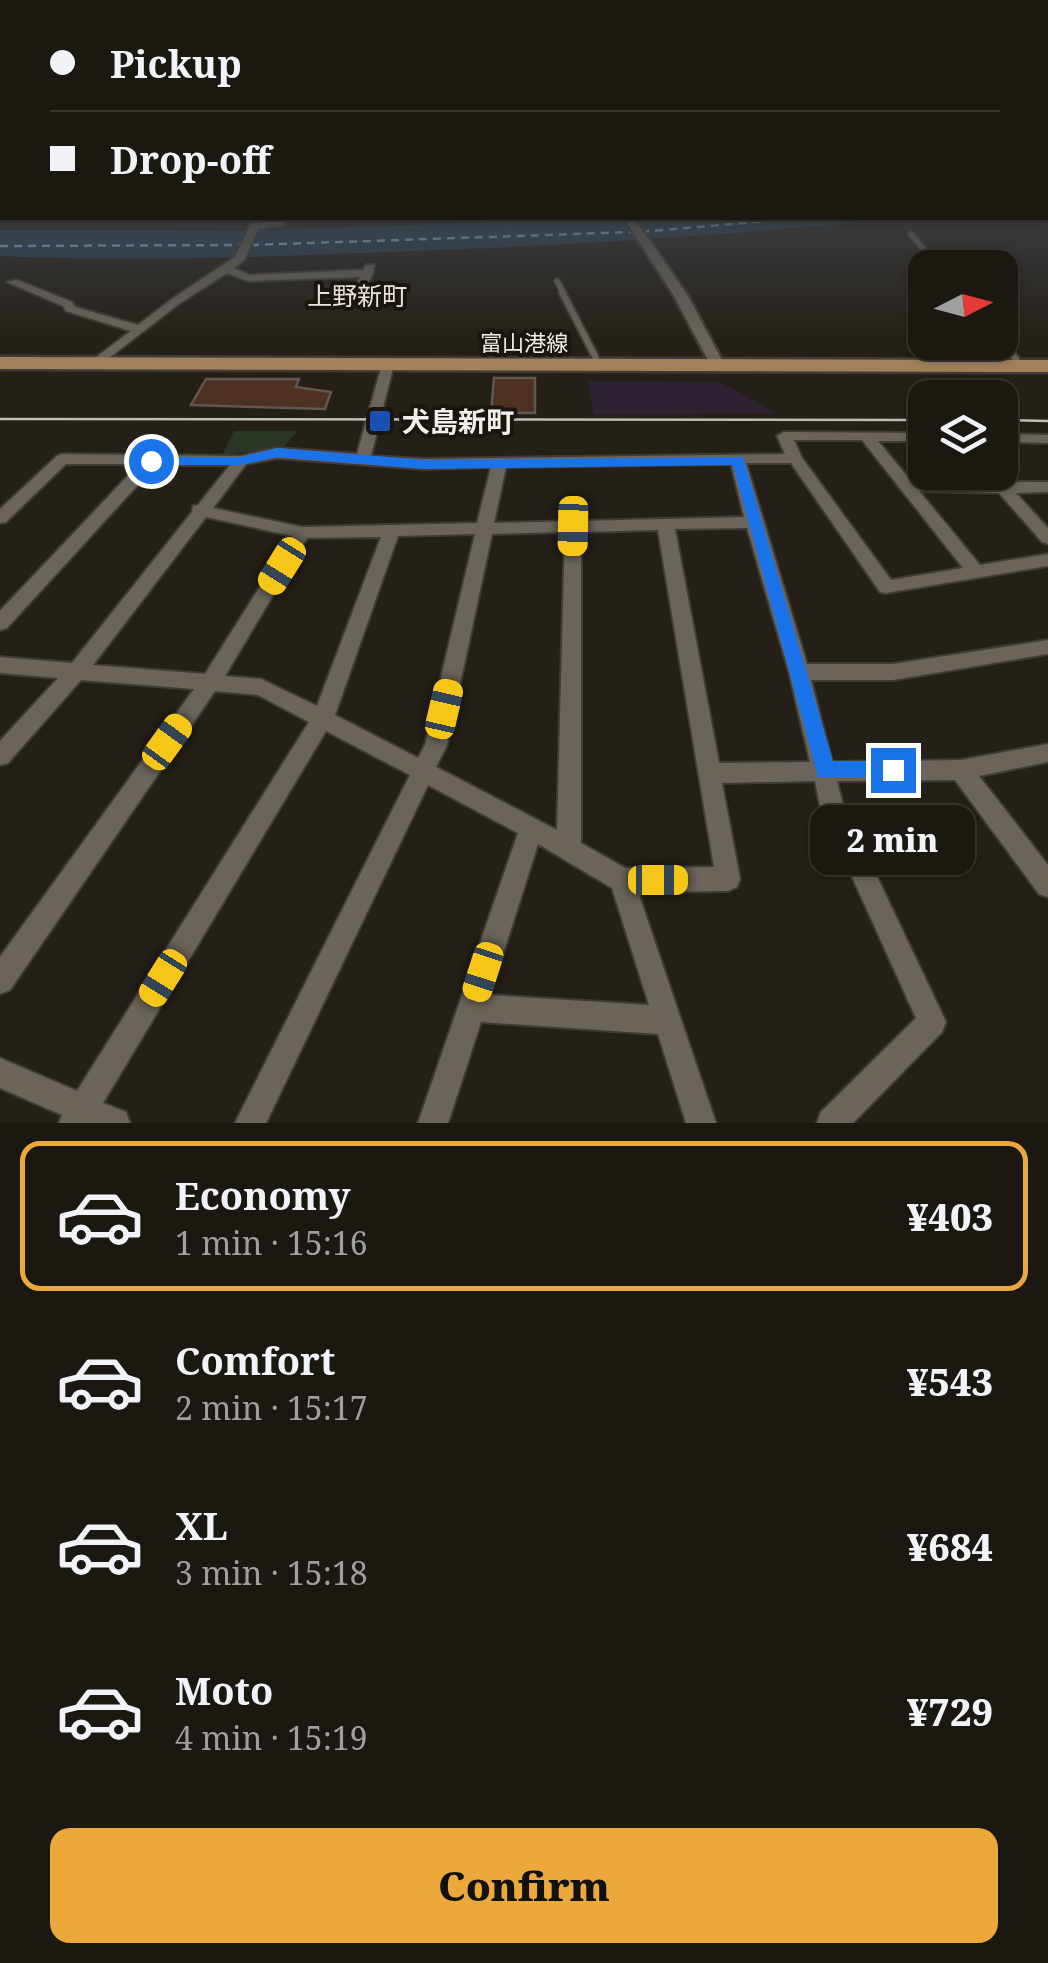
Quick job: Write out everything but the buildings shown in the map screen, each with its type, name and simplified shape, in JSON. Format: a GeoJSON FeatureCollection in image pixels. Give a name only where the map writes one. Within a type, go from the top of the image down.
{"type":"FeatureCollection","features":[{"type":"Feature","properties":{"kind":"main road","name":"富山港線"},"geometry":{"type":"LineString","coordinates":[[0,363],[1048,366]]}},
{"type":"Feature","properties":{"kind":"street"},"geometry":{"type":"LineString","coordinates":[[96,364],[240,258],[248,237]]}},
{"type":"Feature","properties":{"kind":"street"},"geometry":{"type":"LineString","coordinates":[[643,237],[699,325],[717,364]]}},
{"type":"Feature","properties":{"kind":"street"},"geometry":{"type":"LineString","coordinates":[[225,268],[248,278],[370,268],[352,303]]}},
{"type":"Feature","properties":{"kind":"street"},"geometry":{"type":"LineString","coordinates":[[14,282],[70,308],[138,330]]}},
{"type":"Feature","properties":{"kind":"street"},"geometry":{"type":"LineString","coordinates":[[363,460],[388,364]]}},
{"type":"Feature","properties":{"kind":"street"},"geometry":{"type":"LineString","coordinates":[[908,437],[784,436],[795,458],[886,587],[1048,560]]}},
{"type":"Feature","properties":{"kind":"street"},"geometry":{"type":"LineString","coordinates":[[866,436],[976,574]]}},
{"type":"Feature","properties":{"kind":"street"},"geometry":{"type":"LineString","coordinates":[[1018,438],[1048,439]]}},
{"type":"Feature","properties":{"kind":"street"},"geometry":{"type":"LineString","coordinates":[[0,518],[62,459],[241,461],[277,452],[363,460],[499,464],[795,458]]}},
{"type":"Feature","properties":{"kind":"street"},"geometry":{"type":"LineString","coordinates":[[738,460],[799,672],[832,806],[932,1022],[832,1123]]}},
{"type":"Feature","properties":{"kind":"street"},"geometry":{"type":"LineString","coordinates":[[0,624],[8,603],[151,461]]}},
{"type":"Feature","properties":{"kind":"street"},"geometry":{"type":"LineString","coordinates":[[0,756],[76,672],[241,461]]}},
{"type":"Feature","properties":{"kind":"street"},"geometry":{"type":"LineString","coordinates":[[250,1123],[436,745],[499,464]]}},
{"type":"Feature","properties":{"kind":"street"},"geometry":{"type":"LineString","coordinates":[[1018,488],[1048,488]]}},
{"type":"Feature","properties":{"kind":"street"},"geometry":{"type":"LineString","coordinates":[[1005,490],[1048,538]]}},
{"type":"Feature","properties":{"kind":"street"},"geometry":{"type":"LineString","coordinates":[[199,510],[302,534],[754,522]]}},
{"type":"Feature","properties":{"kind":"street"},"geometry":{"type":"LineString","coordinates":[[0,665],[261,687],[532,828],[622,880],[728,879],[666,525]]}},
{"type":"Feature","properties":{"kind":"street"},"geometry":{"type":"LineString","coordinates":[[568,849],[573,526]]}},
{"type":"Feature","properties":{"kind":"street"},"geometry":{"type":"LineString","coordinates":[[78,1116],[323,718],[392,532]]}},
{"type":"Feature","properties":{"kind":"street"},"geometry":{"type":"LineString","coordinates":[[0,980],[210,683],[302,534]]}},
{"type":"Feature","properties":{"kind":"street"},"geometry":{"type":"LineString","coordinates":[[799,672],[894,672],[1048,647]]}},
{"type":"Feature","properties":{"kind":"street"},"geometry":{"type":"LineString","coordinates":[[710,773],[961,770],[1048,752]]}},
{"type":"Feature","properties":{"kind":"street"},"geometry":{"type":"LineString","coordinates":[[961,770],[1048,885]]}},
{"type":"Feature","properties":{"kind":"street"},"geometry":{"type":"LineString","coordinates":[[433,1123],[532,828]]}},
{"type":"Feature","properties":{"kind":"street"},"geometry":{"type":"LineString","coordinates":[[622,880],[701,1123]]}},
{"type":"Feature","properties":{"kind":"street"},"geometry":{"type":"LineString","coordinates":[[471,1008],[666,1020]]}},
{"type":"Feature","properties":{"kind":"street"},"geometry":{"type":"LineString","coordinates":[[0,1073],[78,1116],[115,1123]]}},
{"type":"Feature","properties":{"kind":"lane"},"geometry":{"type":"LineString","coordinates":[[557,282],[599,364]]}},
{"type":"Feature","properties":{"kind":"shaded area"},"geometry":{"type":"Polygon","coordinates":[[[589,381],[720,382],[776,413],[593,415],[589,381]]]}},
{"type":"Feature","properties":{"kind":"green space"},"geometry":{"type":"Polygon","coordinates":[[[234,431],[298,431],[282,448],[222,455],[234,431]]]}},
{"type":"Feature","properties":{"kind":"water"},"geometry":{"type":"Polygon","coordinates":[[[0,237],[669,237],[452,250],[194,258],[0,256],[0,237]]]}},
{"type":"Feature","properties":{"kind":"ferry route"},"geometry":{"type":"LineString","coordinates":[[251,245],[474,237]]}},
{"type":"Feature","properties":{"kind":"ferry route"},"geometry":{"type":"LineString","coordinates":[[0,246],[243,245]]}},
{"type":"Feature","properties":{"kind":"tram line"},"geometry":{"type":"LineString","coordinates":[[0,419],[908,420]]}},
{"type":"Feature","properties":{"kind":"tram line"},"geometry":{"type":"LineString","coordinates":[[1018,420],[1048,421]]}},
{"type":"Feature","properties":{"kind":"place","name":"犬島新町"},"geometry":{"type":"Point","coordinates":[380,421]}},
{"type":"Feature","properties":{"kind":"district","name":"上野新町"},"geometry":{"type":"Point","coordinates":[357,295]}},
{"type":"Feature","properties":{"kind":"route"},"geometry":{"type":"LineString","coordinates":[[151,461],[241,461],[277,452],[424,464],[738,460],[825,770],[893,770]]}}]}
